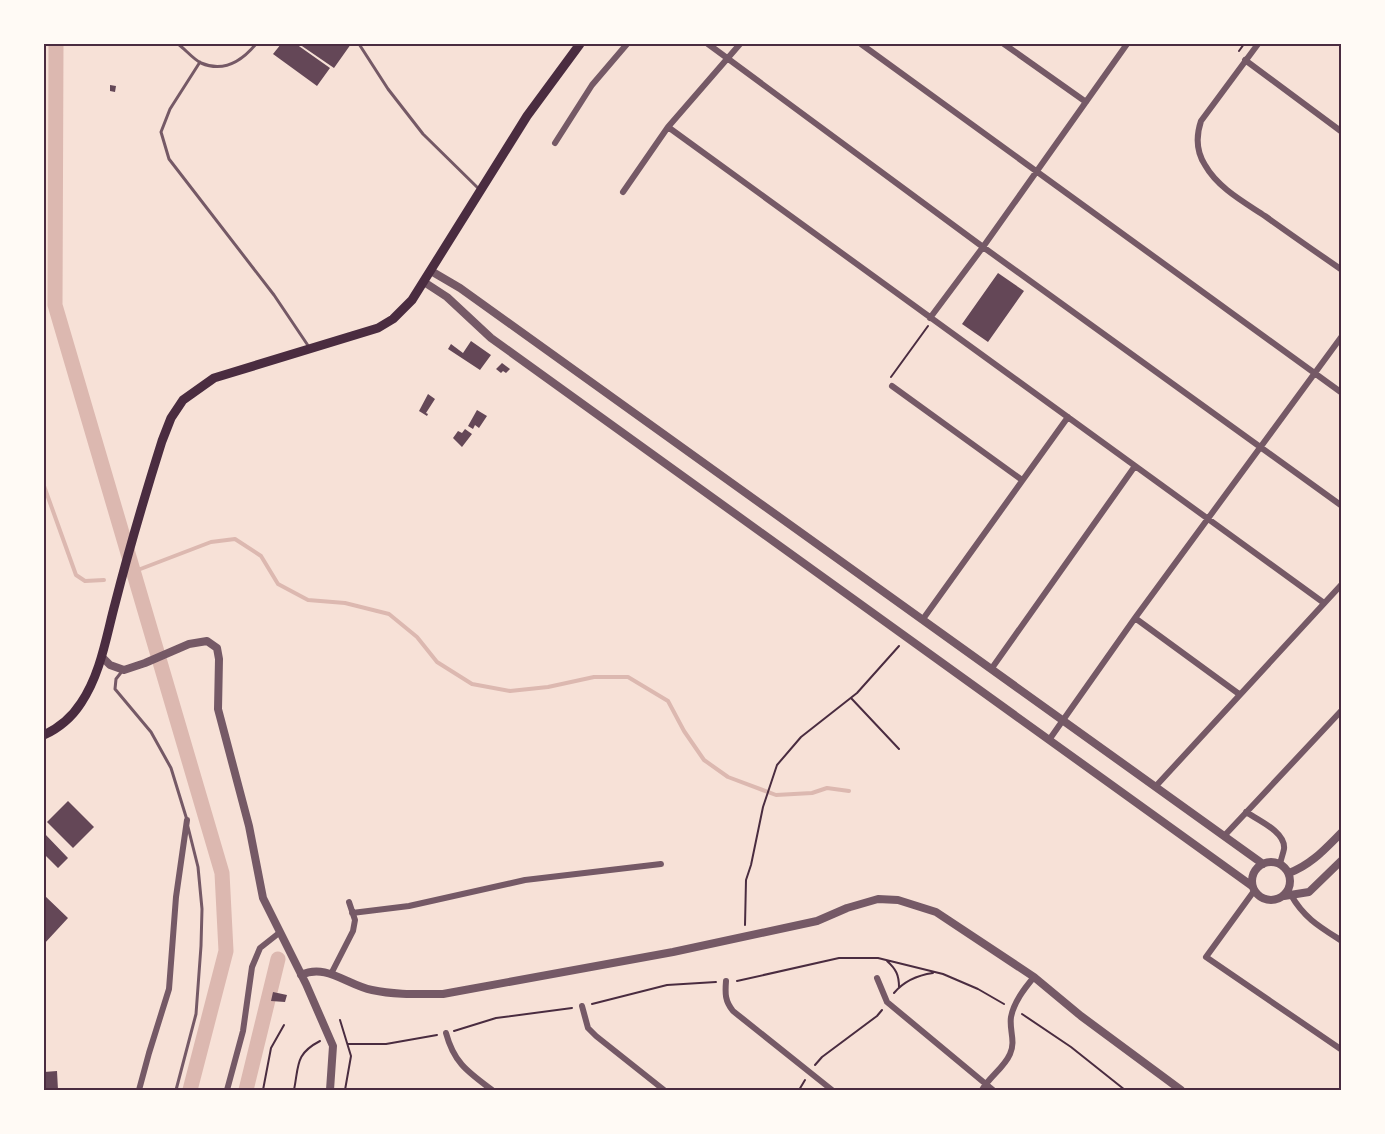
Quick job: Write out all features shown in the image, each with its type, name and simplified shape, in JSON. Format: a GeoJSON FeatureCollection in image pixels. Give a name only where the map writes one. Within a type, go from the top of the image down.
{"type":"FeatureCollection","features":[{"type":"Feature","properties":{"kind":"main road"},"geometry":{"type":"LineString","coordinates":[[44,735],[59,727],[73,714],[94,680],[155,464],[171,418],[183,400],[214,378],[309,348],[346,339],[378,328],[393,319],[412,300],[527,116],[580,44]]}},
{"type":"Feature","properties":{"kind":"street"},"geometry":{"type":"LineString","coordinates":[[555,143],[592,85],[627,44]]}},
{"type":"Feature","properties":{"kind":"street"},"geometry":{"type":"LineString","coordinates":[[708,44],[1341,506]]}},
{"type":"Feature","properties":{"kind":"street"},"geometry":{"type":"LineString","coordinates":[[623,192],[668,127],[740,44]]}},
{"type":"Feature","properties":{"kind":"street"},"geometry":{"type":"LineString","coordinates":[[861,44],[1341,393]]}},
{"type":"Feature","properties":{"kind":"street"},"geometry":{"type":"LineString","coordinates":[[1005,44],[1086,102]]}},
{"type":"Feature","properties":{"kind":"street"},"geometry":{"type":"LineString","coordinates":[[931,319],[1127,44]]}},
{"type":"Feature","properties":{"kind":"street"},"geometry":{"type":"LineString","coordinates":[[1258,44],[1201,120],[1197,135],[1198,152],[1204,164],[1228,191],[1341,270]]}},
{"type":"Feature","properties":{"kind":"street"},"geometry":{"type":"LineString","coordinates":[[1245,60],[1341,132]]}},
{"type":"Feature","properties":{"kind":"street"},"geometry":{"type":"LineString","coordinates":[[668,127],[1324,603]]}},
{"type":"Feature","properties":{"kind":"street"},"geometry":{"type":"LineString","coordinates":[[431,271],[460,288],[1263,864]]}},
{"type":"Feature","properties":{"kind":"street"},"geometry":{"type":"LineString","coordinates":[[424,282],[447,297],[491,338],[1048,740],[1265,900],[1309,892],[1341,860]]}},
{"type":"Feature","properties":{"kind":"street"},"geometry":{"type":"LineString","coordinates":[[1048,740],[1341,336]]}},
{"type":"Feature","properties":{"kind":"street"},"geometry":{"type":"LineString","coordinates":[[890,384],[1022,480]]}},
{"type":"Feature","properties":{"kind":"street"},"geometry":{"type":"LineString","coordinates":[[922,619],[1068,417]]}},
{"type":"Feature","properties":{"kind":"street"},"geometry":{"type":"LineString","coordinates":[[992,669],[1135,466]]}},
{"type":"Feature","properties":{"kind":"street"},"geometry":{"type":"LineString","coordinates":[[1156,786],[1341,584]]}},
{"type":"Feature","properties":{"kind":"street"},"geometry":{"type":"LineString","coordinates":[[1135,618],[1239,694]]}},
{"type":"Feature","properties":{"kind":"street"},"geometry":{"type":"LineString","coordinates":[[102,657],[110,665],[124,670],[189,644],[207,641],[217,648],[219,659],[218,709],[249,826],[263,898],[306,984],[333,1046],[330,1090]]}},
{"type":"Feature","properties":{"kind":"street"},"geometry":{"type":"LineString","coordinates":[[1225,835],[1341,710]]}},
{"type":"Feature","properties":{"kind":"street"},"geometry":{"type":"LineString","coordinates":[[1246,812],[1280,836],[1284,849],[1280,864]]}},
{"type":"Feature","properties":{"kind":"street"},"geometry":{"type":"LineString","coordinates":[[139,1090],[170,989],[176,897],[187,820]]}},
{"type":"Feature","properties":{"kind":"street"},"geometry":{"type":"LineString","coordinates":[[1288,873],[1306,865],[1320,855],[1341,832]]}},
{"type":"Feature","properties":{"kind":"street"},"geometry":{"type":"LineString","coordinates":[[1287,895],[1290,885],[1288,873],[1280,864],[1273,862],[1256,868],[1253,874],[1253,889],[1206,957],[1341,1050]]}},
{"type":"Feature","properties":{"kind":"street"},"geometry":{"type":"LineString","coordinates":[[352,913],[409,906],[525,880],[661,864]]}},
{"type":"Feature","properties":{"kind":"street"},"geometry":{"type":"LineString","coordinates":[[1287,895],[1304,914],[1341,941]]}},
{"type":"Feature","properties":{"kind":"street"},"geometry":{"type":"LineString","coordinates":[[301,975],[311,970],[324,971],[346,982],[372,990],[442,994],[746,937],[817,921],[847,908],[878,899],[898,900],[936,912],[1034,977],[1081,1016],[1181,1090]]}},
{"type":"Feature","properties":{"kind":"street"},"geometry":{"type":"LineString","coordinates":[[330,974],[353,931],[355,920],[349,902]]}},
{"type":"Feature","properties":{"kind":"street"},"geometry":{"type":"LineString","coordinates":[[227,1090],[243,1031],[252,967],[261,948],[279,933]]}},
{"type":"Feature","properties":{"kind":"street"},"geometry":{"type":"LineString","coordinates":[[983,1087],[1010,1056],[1013,1043],[1011,1017],[1022,991],[1034,977]]}},
{"type":"Feature","properties":{"kind":"street"},"geometry":{"type":"LineString","coordinates":[[877,978],[887,1002],[983,1087],[993,1090]]}},
{"type":"Feature","properties":{"kind":"street"},"geometry":{"type":"LineString","coordinates":[[726,981],[727,1003],[733,1011],[831,1090]]}},
{"type":"Feature","properties":{"kind":"street"},"geometry":{"type":"LineString","coordinates":[[582,1006],[588,1028],[664,1090]]}},
{"type":"Feature","properties":{"kind":"street"},"geometry":{"type":"LineString","coordinates":[[446,1033],[450,1049],[461,1066],[492,1090]]}},
{"type":"Feature","properties":{"kind":"lane"},"geometry":{"type":"LineString","coordinates":[[178,44],[200,62],[220,67],[247,56],[256,44]]}},
{"type":"Feature","properties":{"kind":"lane"},"geometry":{"type":"LineString","coordinates":[[359,44],[388,89],[423,134],[481,191]]}},
{"type":"Feature","properties":{"kind":"lane"},"geometry":{"type":"LineString","coordinates":[[200,62],[170,109],[161,132],[170,159],[274,295],[309,348]]}},
{"type":"Feature","properties":{"kind":"lane"},"geometry":{"type":"LineString","coordinates":[[124,670],[116,679],[115,689],[151,732],[171,768],[198,867],[202,909],[196,1014],[176,1090]]}},
{"type":"Feature","properties":{"kind":"path"},"geometry":{"type":"LineString","coordinates":[[1238,53],[1244,44]]}},
{"type":"Feature","properties":{"kind":"path"},"geometry":{"type":"LineString","coordinates":[[890,384],[931,319]]}},
{"type":"Feature","properties":{"kind":"path"},"geometry":{"type":"LineString","coordinates":[[746,937],[746,880],[763,807],[777,765],[801,737],[851,698],[907,638]]}},
{"type":"Feature","properties":{"kind":"path"},"geometry":{"type":"LineString","coordinates":[[851,698],[899,749]]}},
{"type":"Feature","properties":{"kind":"path"},"geometry":{"type":"LineString","coordinates":[[348,1044],[386,1044],[424,1039],[496,1018],[582,1006],[667,984],[742,981],[839,958],[885,959],[936,972],[978,989],[1054,1034],[1125,1090]]}},
{"type":"Feature","properties":{"kind":"path"},"geometry":{"type":"LineString","coordinates":[[885,959],[899,976],[899,987]]}},
{"type":"Feature","properties":{"kind":"path"},"geometry":{"type":"LineString","coordinates":[[799,1090],[822,1057],[877,1016],[899,987],[923,974],[936,972]]}},
{"type":"Feature","properties":{"kind":"path"},"geometry":{"type":"LineString","coordinates":[[340,1020],[351,1056],[345,1090]]}},
{"type":"Feature","properties":{"kind":"path"},"geometry":{"type":"LineString","coordinates":[[263,1090],[272,1048],[284,1025]]}},
{"type":"Feature","properties":{"kind":"path"},"geometry":{"type":"LineString","coordinates":[[294,1090],[300,1058],[310,1046],[317,1042]]}},
{"type":"Feature","properties":{"kind":"building"},"geometry":{"type":"Polygon","coordinates":[[[281,44],[296,44],[330,68],[317,86],[273,54],[281,44]]]}},
{"type":"Feature","properties":{"kind":"building"},"geometry":{"type":"Polygon","coordinates":[[[299,44],[351,44],[334,68],[299,44]]]}},
{"type":"Feature","properties":{"kind":"building"},"geometry":{"type":"Polygon","coordinates":[[[110,85],[116,86],[115,92],[110,91],[110,85]]]}},
{"type":"Feature","properties":{"kind":"building"},"geometry":{"type":"Polygon","coordinates":[[[998,273],[1024,291],[988,342],[962,324],[998,273]]]}},
{"type":"Feature","properties":{"kind":"building"},"geometry":{"type":"Polygon","coordinates":[[[471,341],[491,355],[480,370],[448,349],[451,344],[463,353],[471,341]]]}},
{"type":"Feature","properties":{"kind":"building"},"geometry":{"type":"Polygon","coordinates":[[[502,363],[510,369],[506,373],[503,371],[501,373],[496,369],[502,363]]]}},
{"type":"Feature","properties":{"kind":"building"},"geometry":{"type":"Polygon","coordinates":[[[428,394],[435,399],[426,413],[427,416],[419,411],[428,394]]]}},
{"type":"Feature","properties":{"kind":"building"},"geometry":{"type":"Polygon","coordinates":[[[477,410],[487,416],[479,428],[475,425],[473,429],[468,426],[477,410]]]}},
{"type":"Feature","properties":{"kind":"building"},"geometry":{"type":"Polygon","coordinates":[[[465,429],[472,434],[462,447],[453,438],[458,431],[462,433],[465,429]]]}},
{"type":"Feature","properties":{"kind":"building"},"geometry":{"type":"Polygon","coordinates":[[[68,801],[94,827],[73,848],[47,822],[68,801]]]}},
{"type":"Feature","properties":{"kind":"building"},"geometry":{"type":"Polygon","coordinates":[[[44,833],[68,858],[58,868],[44,854],[44,833]]]}},
{"type":"Feature","properties":{"kind":"building"},"geometry":{"type":"Polygon","coordinates":[[[44,895],[68,918],[44,944],[44,895]]]}},
{"type":"Feature","properties":{"kind":"building"},"geometry":{"type":"Polygon","coordinates":[[[273,992],[287,995],[285,1002],[271,1001],[273,992]]]}},
{"type":"Feature","properties":{"kind":"building"},"geometry":{"type":"Polygon","coordinates":[[[57,1071],[58,1090],[44,1090],[44,1072],[57,1071]]]}},
{"type":"Feature","properties":{"kind":"waterway"},"geometry":{"type":"LineString","coordinates":[[56,44],[55,305],[222,873],[226,951],[190,1090]]}},
{"type":"Feature","properties":{"kind":"waterway"},"geometry":{"type":"LineString","coordinates":[[44,486],[76,575],[85,581],[104,580]]}},
{"type":"Feature","properties":{"kind":"waterway"},"geometry":{"type":"LineString","coordinates":[[130,573],[211,542],[235,539],[261,556],[278,584],[308,600],[345,603],[389,614],[417,637],[437,662],[472,684],[510,691],[548,687],[594,677],[628,677],[668,701],[684,731],[704,760],[728,777],[776,795],[812,793],[827,788],[849,791]]}},
{"type":"Feature","properties":{"kind":"waterway"},"geometry":{"type":"LineString","coordinates":[[246,1090],[278,959]]}}]}
